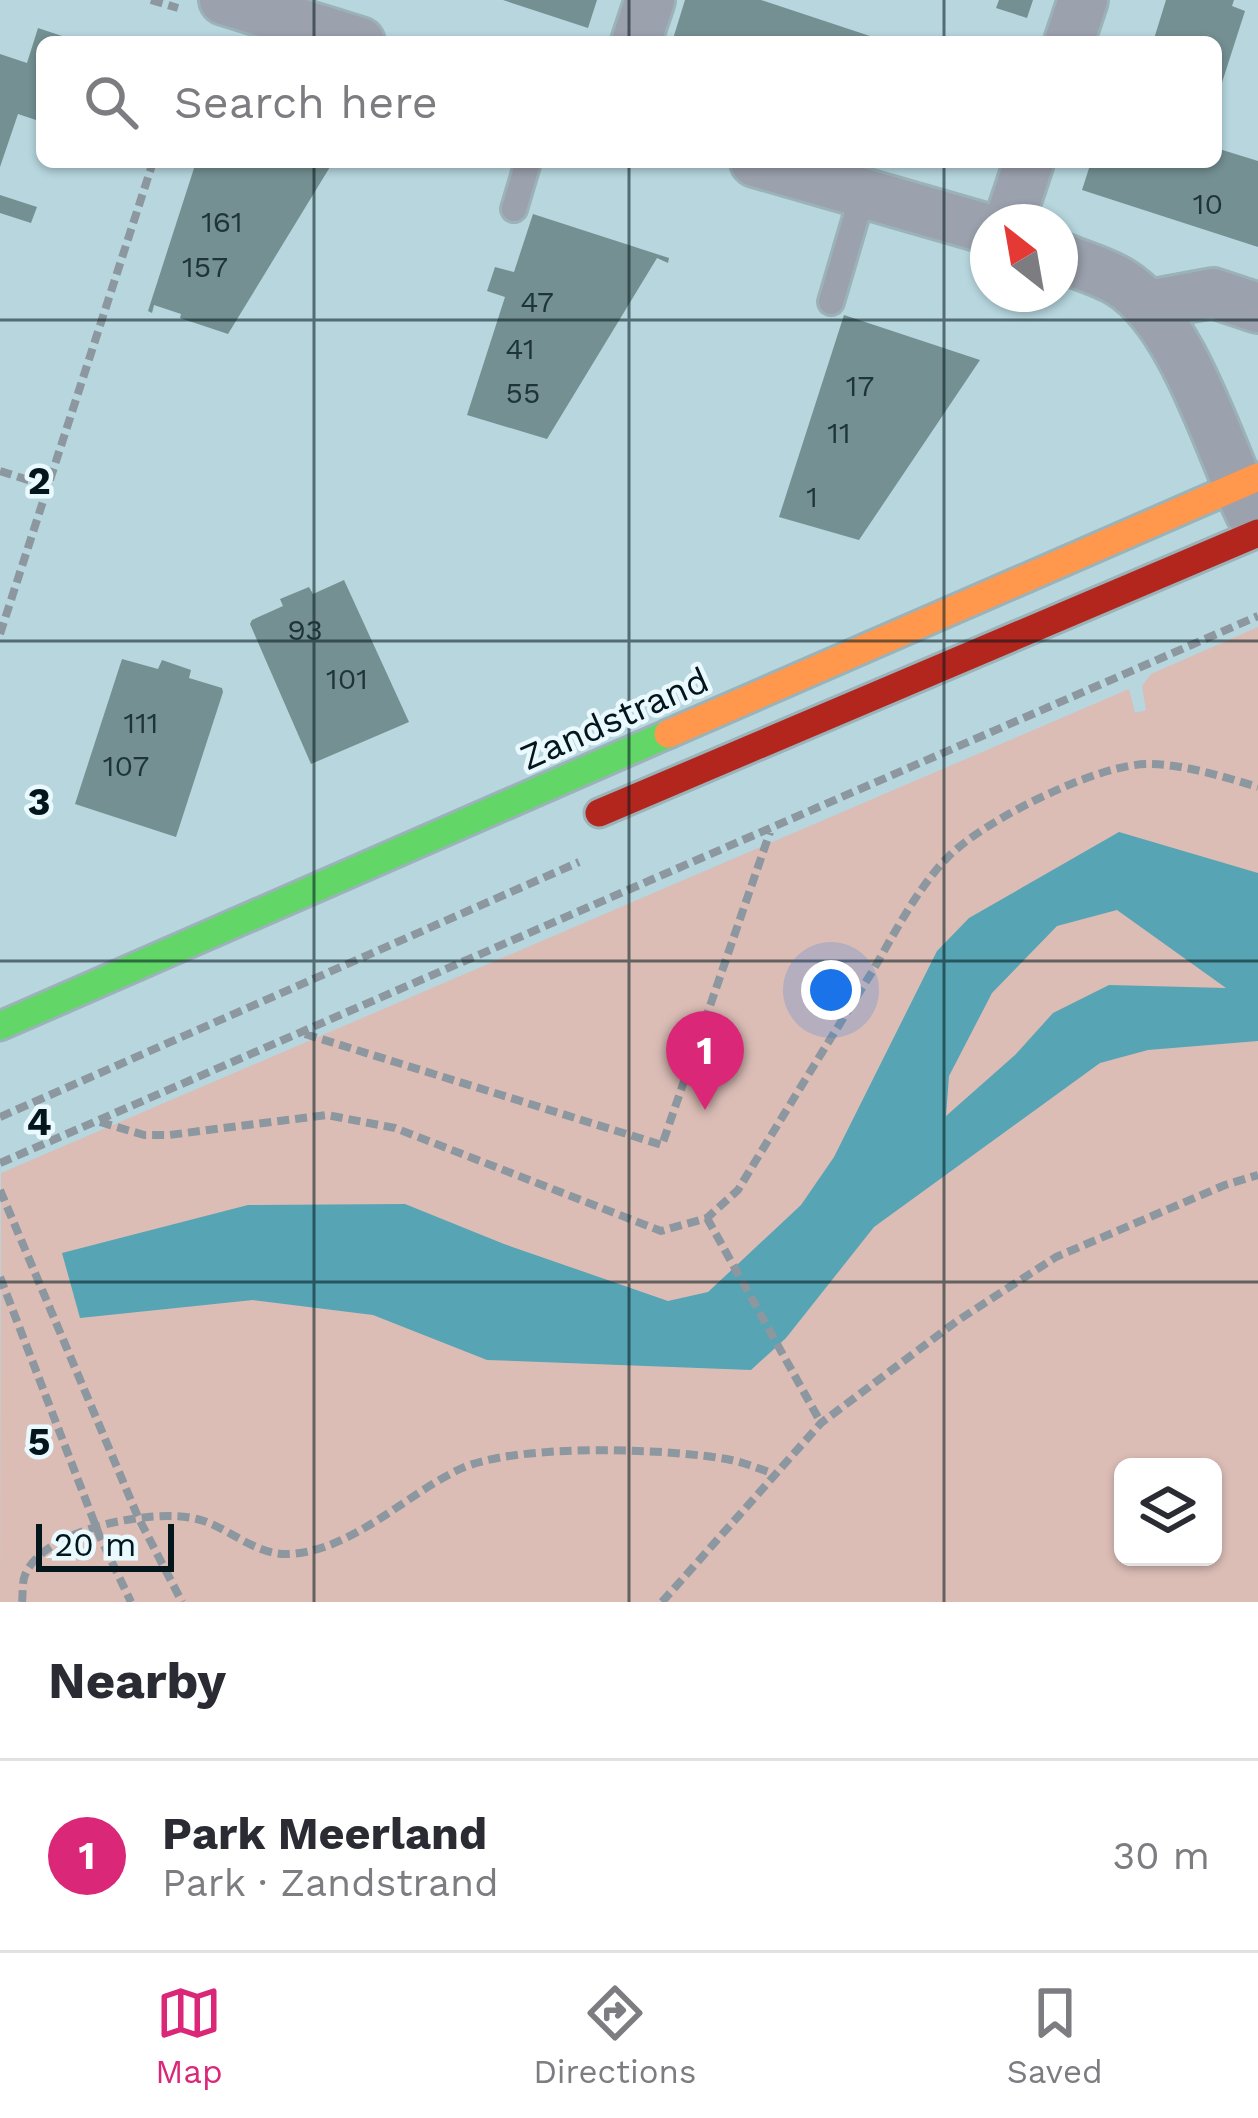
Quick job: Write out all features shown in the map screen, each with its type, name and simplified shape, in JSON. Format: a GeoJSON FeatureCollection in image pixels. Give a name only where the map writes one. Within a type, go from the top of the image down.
{"type":"FeatureCollection","features":[{"type":"Feature","properties":{"kind":"street"},"geometry":{"type":"LineString","coordinates":[[224,0],[341,36]]}},
{"type":"Feature","properties":{"kind":"street"},"geometry":{"type":"LineString","coordinates":[[639,36],[650,0]]}},
{"type":"Feature","properties":{"kind":"street"},"geometry":{"type":"LineString","coordinates":[[1071,36],[1083,0]]}},
{"type":"Feature","properties":{"kind":"street"},"geometry":{"type":"LineString","coordinates":[[776,168],[970,224]]}},
{"type":"Feature","properties":{"kind":"street"},"geometry":{"type":"LineString","coordinates":[[1015,204],[1027,168]]}},
{"type":"Feature","properties":{"kind":"street"},"geometry":{"type":"LineString","coordinates":[[574,824],[1258,531],[1247,481],[1180,354],[1148,305],[1120,282],[1078,264]]}},
{"type":"Feature","properties":{"kind":"street"},"geometry":{"type":"LineString","coordinates":[[1148,305],[1213,293],[1258,308]]}},
{"type":"Feature","properties":{"kind":"street","name":"Zandstrand"},"geometry":{"type":"LineString","coordinates":[[0,1026],[1247,481]]}},
{"type":"Feature","properties":{"kind":"lane"},"geometry":{"type":"LineString","coordinates":[[514,209],[526,168]]}},
{"type":"Feature","properties":{"kind":"lane"},"geometry":{"type":"LineString","coordinates":[[831,302],[862,193]]}},
{"type":"Feature","properties":{"kind":"path"},"geometry":{"type":"LineString","coordinates":[[0,634],[151,168]]}},
{"type":"Feature","properties":{"kind":"path"},"geometry":{"type":"LineString","coordinates":[[0,471],[47,486]]}},
{"type":"Feature","properties":{"kind":"path"},"geometry":{"type":"LineString","coordinates":[[0,1163],[1258,616]]}},
{"type":"Feature","properties":{"kind":"path"},"geometry":{"type":"LineString","coordinates":[[100,1122],[144,1135],[169,1135],[327,1114],[348,1116],[395,1128],[661,1231],[707,1218],[738,1190],[898,928],[960,845],[1031,803],[1108,769],[1151,764],[1258,787]]}},
{"type":"Feature","properties":{"kind":"path"},"geometry":{"type":"LineString","coordinates":[[303,1034],[662,1145],[770,831]]}},
{"type":"Feature","properties":{"kind":"path"},"geometry":{"type":"LineString","coordinates":[[662,1602],[821,1423],[957,1322],[1056,1257],[1258,1175]]}},
{"type":"Feature","properties":{"kind":"path"},"geometry":{"type":"LineString","coordinates":[[0,1190],[138,1517],[182,1602]]}},
{"type":"Feature","properties":{"kind":"path"},"geometry":{"type":"LineString","coordinates":[[707,1218],[821,1423]]}},
{"type":"Feature","properties":{"kind":"path"},"geometry":{"type":"LineString","coordinates":[[0,1277],[96,1527],[131,1602]]}},
{"type":"Feature","properties":{"kind":"path"},"geometry":{"type":"LineString","coordinates":[[22,1602],[25,1574],[45,1550],[96,1527],[138,1517],[169,1514],[202,1520],[249,1545],[289,1554],[340,1540],[464,1467],[529,1454],[674,1453],[735,1460],[774,1474]]}},
{"type":"Feature","properties":{"kind":"shaded area"},"geometry":{"type":"Polygon","coordinates":[[[1258,627],[1258,1602],[0,1602],[1,1173],[1129,689],[1135,713],[1146,710],[1142,686],[1151,674],[1258,627]]]}},
{"type":"Feature","properties":{"kind":"water"},"geometry":{"type":"Polygon","coordinates":[[[1119,832],[1258,873],[1258,1041],[1148,1050],[1100,1063],[874,1227],[786,1338],[751,1370],[487,1360],[373,1315],[253,1300],[80,1318],[62,1253],[248,1205],[405,1204],[668,1301],[708,1292],[801,1205],[834,1157],[937,951],[969,918],[1119,832]],[[1117,910],[1057,926],[992,993],[949,1076],[946,1116],[1015,1055],[1053,1013],[1109,985],[1226,988],[1117,910]]]}},
{"type":"Feature","properties":{"kind":"building"},"geometry":{"type":"Polygon","coordinates":[[[503,0],[597,0],[588,28],[503,0]]]}},
{"type":"Feature","properties":{"kind":"building"},"geometry":{"type":"Polygon","coordinates":[[[685,0],[761,0],[870,36],[674,36],[685,0]]]}},
{"type":"Feature","properties":{"kind":"building"},"geometry":{"type":"Polygon","coordinates":[[[999,0],[1033,0],[1027,18],[996,8],[999,0]]]}},
{"type":"Feature","properties":{"kind":"building"},"geometry":{"type":"Polygon","coordinates":[[[1166,0],[1234,0],[1232,6],[1245,11],[1222,82],[1222,36],[1155,36],[1166,0]]]}},
{"type":"Feature","properties":{"kind":"building"},"geometry":{"type":"Polygon","coordinates":[[[38,28],[62,36],[36,36],[36,120],[18,114],[0,167],[0,54],[27,63],[38,28]]]}},
{"type":"Feature","properties":{"kind":"building"},"geometry":{"type":"Polygon","coordinates":[[[1222,150],[1258,161],[1258,247],[1082,190],[1089,168],[1222,168],[1222,150]]]}},
{"type":"Feature","properties":{"kind":"building"},"geometry":{"type":"Polygon","coordinates":[[[194,168],[329,168],[228,334],[154,305],[152,313],[148,311],[194,168]]]}},
{"type":"Feature","properties":{"kind":"building"},"geometry":{"type":"Polygon","coordinates":[[[0,195],[37,207],[31,223],[0,213],[0,195]]]}},
{"type":"Feature","properties":{"kind":"building"},"geometry":{"type":"Polygon","coordinates":[[[533,214],[669,258],[668,263],[657,258],[547,439],[467,415],[505,297],[487,291],[495,267],[514,272],[533,214]]]}},
{"type":"Feature","properties":{"kind":"building"},"geometry":{"type":"Polygon","coordinates":[[[844,315],[980,360],[859,540],[779,517],[844,315]]]}},
{"type":"Feature","properties":{"kind":"building"},"geometry":{"type":"Polygon","coordinates":[[[344,580],[409,722],[311,764],[250,624],[283,606],[280,599],[309,587],[313,594],[344,580]]]}},
{"type":"Feature","properties":{"kind":"building"},"geometry":{"type":"Polygon","coordinates":[[[122,659],[158,669],[162,660],[191,670],[189,678],[222,688],[176,837],[75,804],[122,659]]]}},
{"type":"Feature","properties":{"kind":"traffic: fast"},"geometry":{"type":"LineString","coordinates":[[0,1026],[668,734]]}},
{"type":"Feature","properties":{"kind":"traffic: slow"},"geometry":{"type":"LineString","coordinates":[[668,734],[1258,477]]}},
{"type":"Feature","properties":{"kind":"traffic: jam"},"geometry":{"type":"LineString","coordinates":[[599,813],[1258,533]]}},
{"type":"Feature","properties":{"kind":"place","name":"Park Meerland"},"geometry":{"type":"Point","coordinates":[705,1110]}}]}
